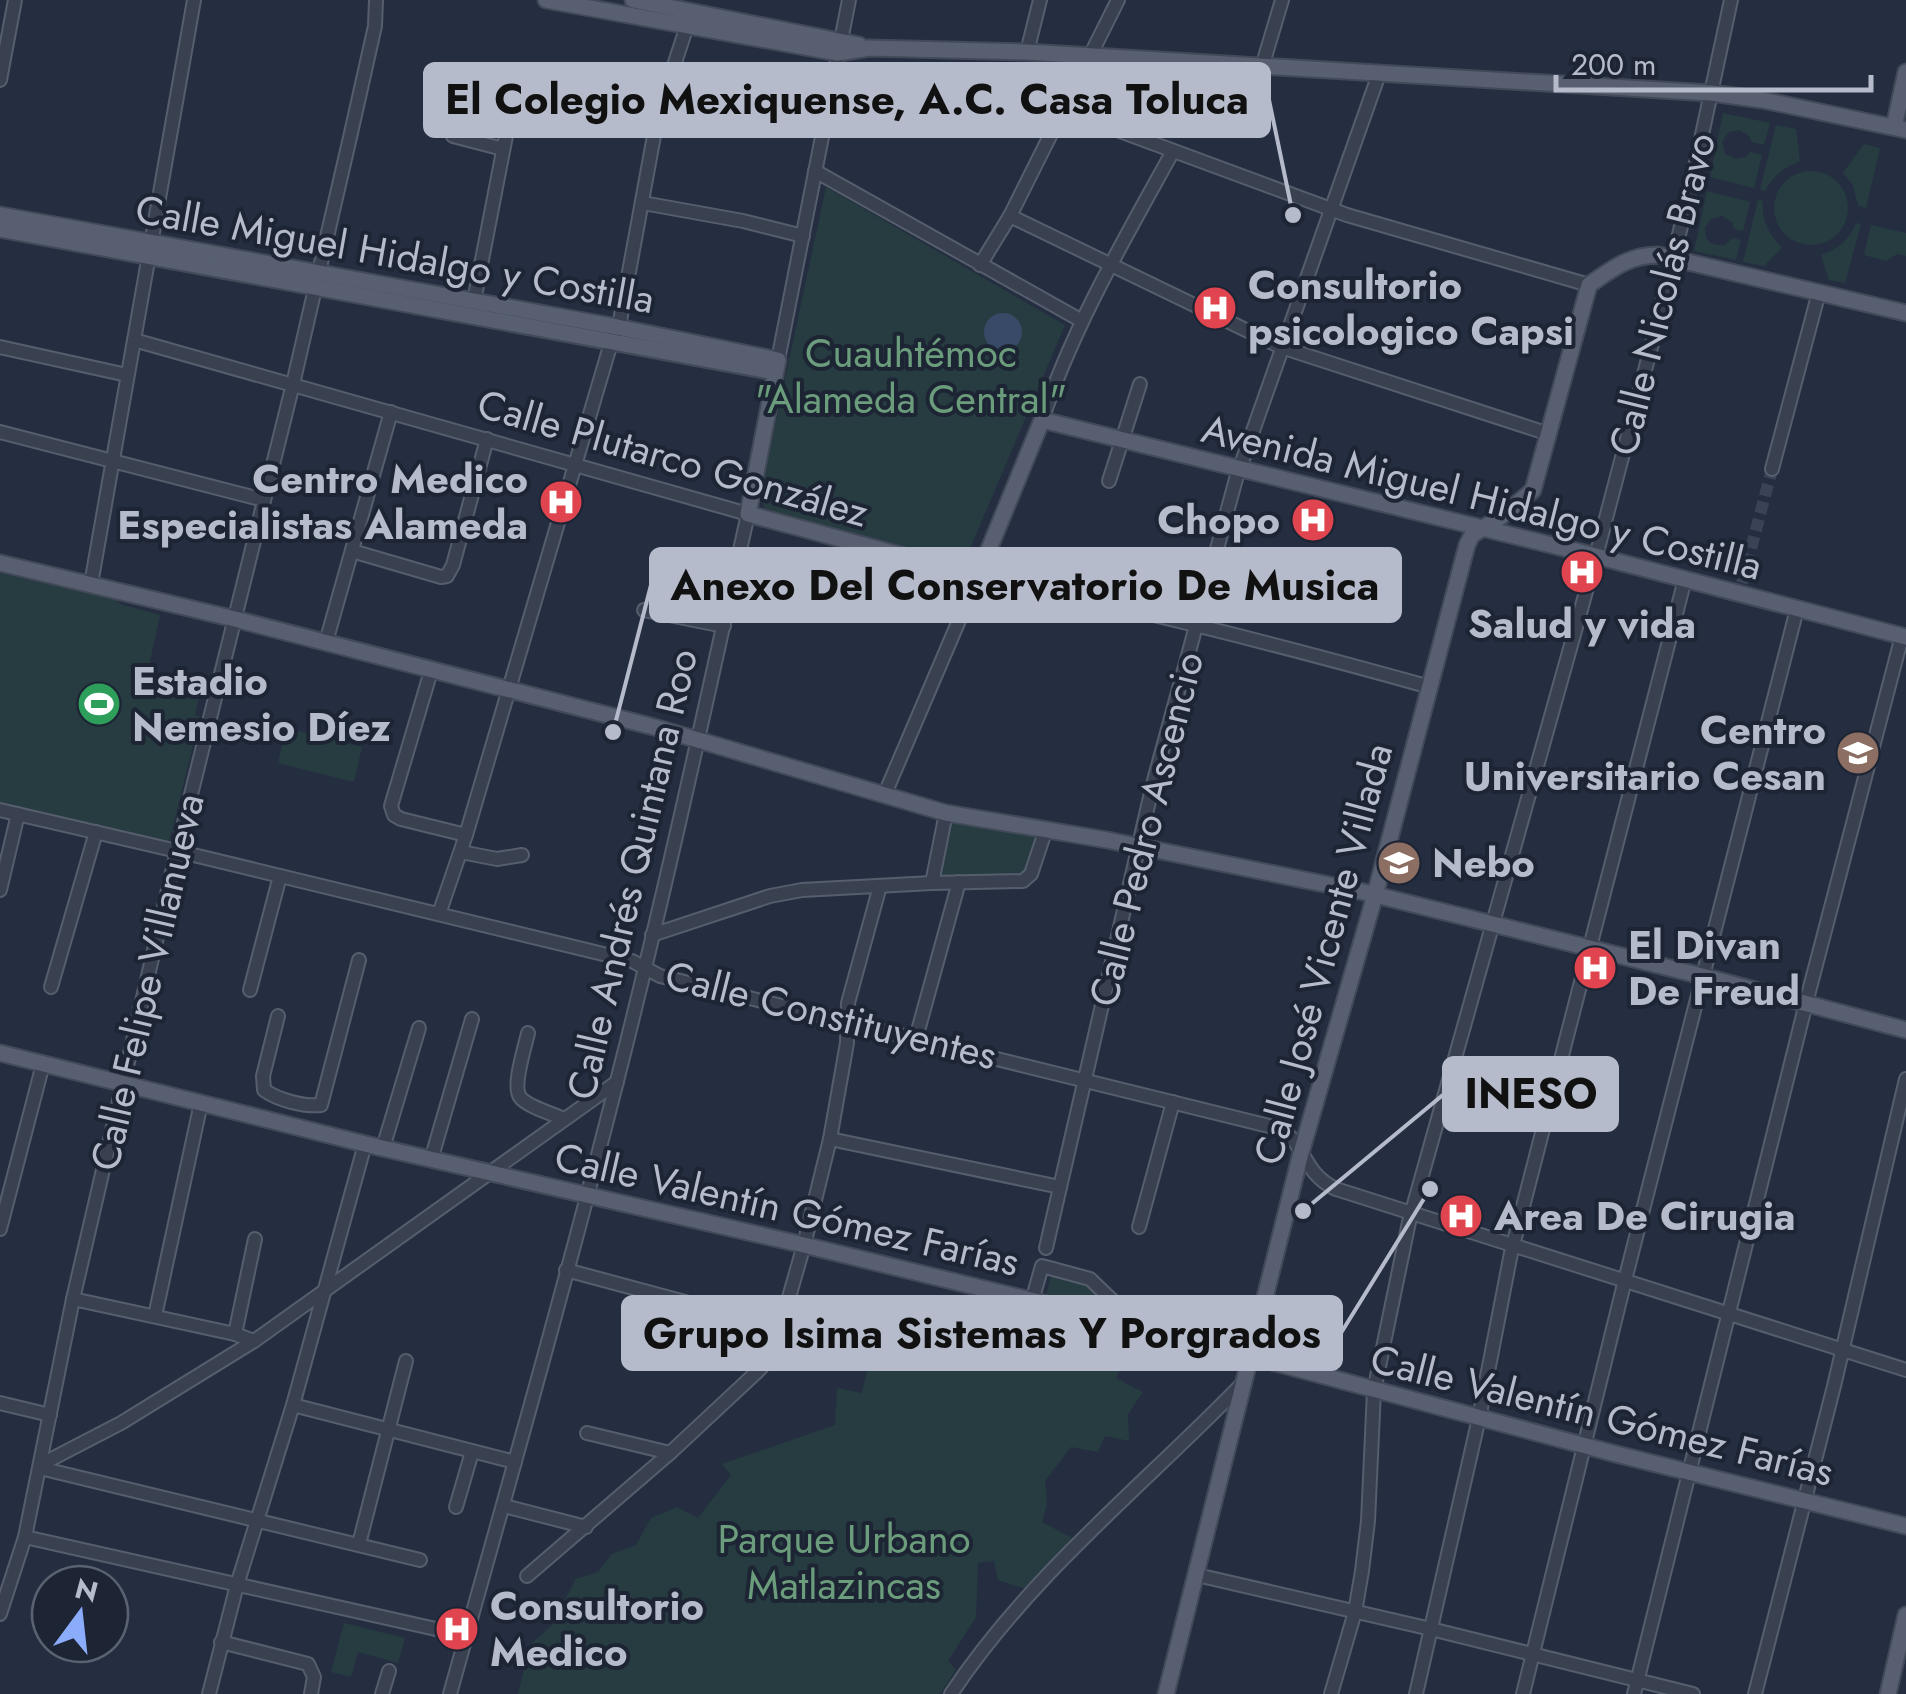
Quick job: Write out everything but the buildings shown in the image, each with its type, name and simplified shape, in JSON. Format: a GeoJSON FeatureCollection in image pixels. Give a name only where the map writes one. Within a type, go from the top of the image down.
{"type":"FeatureCollection","features":[{"type":"Feature","properties":{"kind":"main road"},"geometry":{"type":"LineString","coordinates":[[546,0],[684,12]]}},
{"type":"Feature","properties":{"kind":"main road"},"geometry":{"type":"LineString","coordinates":[[633,0],[839,46],[1027,52],[1711,93],[1900,128],[1906,72]]}},
{"type":"Feature","properties":{"kind":"main road","name":"Calle Miguel Hidalgo y Costilla"},"geometry":{"type":"LineString","coordinates":[[0,215],[151,249],[777,366]]}},
{"type":"Feature","properties":{"kind":"main road","name":"Calle Miguel Hidalgo y Costilla"},"geometry":{"type":"LineString","coordinates":[[0,229],[151,249]]}},
{"type":"Feature","properties":{"kind":"main road"},"geometry":{"type":"LineString","coordinates":[[1482,530],[1533,490],[1589,284],[1613,267],[1632,258],[1652,255],[1673,258],[1906,313]]}},
{"type":"Feature","properties":{"kind":"main road","name":"Calle Miguel Hidalgo y Costilla"},"geometry":{"type":"LineString","coordinates":[[316,280],[474,301],[614,334]]}},
{"type":"Feature","properties":{"kind":"main road","name":"Calle Andrés Quintana Roo"},"geometry":{"type":"LineString","coordinates":[[748,514],[777,366]]}},
{"type":"Feature","properties":{"kind":"main road"},"geometry":{"type":"LineString","coordinates":[[978,576],[1042,420]]}},
{"type":"Feature","properties":{"kind":"main road","name":"Avenida Miguel Hidalgo y Costilla"},"geometry":{"type":"LineString","coordinates":[[1042,420],[1482,530],[1741,589],[1797,609],[1904,637]]}},
{"type":"Feature","properties":{"kind":"main road","name":"Calle Plutarco González"},"geometry":{"type":"LineString","coordinates":[[748,514],[978,576]]}},
{"type":"Feature","properties":{"kind":"main road","name":"Calle José Vicente Villada"},"geometry":{"type":"LineString","coordinates":[[1166,1694],[1301,1153],[1375,895],[1466,545],[1472,535],[1482,530]]}},
{"type":"Feature","properties":{"kind":"main road"},"geometry":{"type":"LineString","coordinates":[[0,563],[326,642],[700,740],[946,813],[1139,846],[1375,895],[1906,1030]]}},
{"type":"Feature","properties":{"kind":"main road","name":"Calle Valentín Gómez Farías"},"geometry":{"type":"LineString","coordinates":[[0,1053],[431,1160],[1140,1327],[1585,1446],[1906,1526]]}},
{"type":"Feature","properties":{"kind":"main road"},"geometry":{"type":"LineString","coordinates":[[1888,1694],[1906,1615]]}},
{"type":"Feature","properties":{"kind":"street"},"geometry":{"type":"LineString","coordinates":[[0,80],[15,0]]}},
{"type":"Feature","properties":{"kind":"street"},"geometry":{"type":"LineString","coordinates":[[91,584],[194,0]]}},
{"type":"Feature","properties":{"kind":"street","name":"Calle Felipe Villanueva"},"geometry":{"type":"LineString","coordinates":[[0,1614],[25,1537],[73,1298],[177,850],[293,384],[375,26],[376,0]]}},
{"type":"Feature","properties":{"kind":"street","name":"Calle Andrés Quintana Roo"},"geometry":{"type":"LineString","coordinates":[[777,366],[849,0]]}},
{"type":"Feature","properties":{"kind":"street"},"geometry":{"type":"LineString","coordinates":[[1027,52],[1040,0]]}},
{"type":"Feature","properties":{"kind":"street"},"geometry":{"type":"LineString","coordinates":[[980,265],[1010,216],[1118,0]]}},
{"type":"Feature","properties":{"kind":"street"},"geometry":{"type":"LineString","coordinates":[[1262,67],[1282,0]]}},
{"type":"Feature","properties":{"kind":"street","name":"Calle Nicolás Bravo"},"geometry":{"type":"LineString","coordinates":[[1331,1694],[1355,1612],[1368,1521],[1374,1391],[1411,1214],[1596,556],[1673,258],[1731,0]]}},
{"type":"Feature","properties":{"kind":"street"},"geometry":{"type":"LineString","coordinates":[[439,914],[466,835],[627,287],[658,114],[684,12]]}},
{"type":"Feature","properties":{"kind":"street","name":"Calle Pedro Ascencio"},"geometry":{"type":"LineString","coordinates":[[1046,1248],[1139,846],[1239,469],[1379,74]]}},
{"type":"Feature","properties":{"kind":"street"},"geometry":{"type":"LineString","coordinates":[[474,301],[512,105]]}},
{"type":"Feature","properties":{"kind":"street"},"geometry":{"type":"LineString","coordinates":[[1063,110],[1331,210],[1589,284]]}},
{"type":"Feature","properties":{"kind":"street"},"geometry":{"type":"LineString","coordinates":[[452,136],[504,149]]}},
{"type":"Feature","properties":{"kind":"street"},"geometry":{"type":"LineString","coordinates":[[1042,420],[1082,321],[1174,151]]}},
{"type":"Feature","properties":{"kind":"street"},"geometry":{"type":"LineString","coordinates":[[815,170],[1082,321]]}},
{"type":"Feature","properties":{"kind":"street"},"geometry":{"type":"LineString","coordinates":[[643,203],[803,236]]}},
{"type":"Feature","properties":{"kind":"street"},"geometry":{"type":"LineString","coordinates":[[1010,216],[1281,347],[1549,434]]}},
{"type":"Feature","properties":{"kind":"street"},"geometry":{"type":"LineString","coordinates":[[1772,469],[1818,292]]}},
{"type":"Feature","properties":{"kind":"street","name":"Calle Plutarco González"},"geometry":{"type":"LineString","coordinates":[[134,340],[748,514]]}},
{"type":"Feature","properties":{"kind":"street"},"geometry":{"type":"LineString","coordinates":[[0,346],[128,375]]}},
{"type":"Feature","properties":{"kind":"street"},"geometry":{"type":"LineString","coordinates":[[1109,481],[1140,384]]}},
{"type":"Feature","properties":{"kind":"street"},"geometry":{"type":"LineString","coordinates":[[326,642],[391,412]]}},
{"type":"Feature","properties":{"kind":"street"},"geometry":{"type":"LineString","coordinates":[[0,432],[264,500]]}},
{"type":"Feature","properties":{"kind":"street"},"geometry":{"type":"LineString","coordinates":[[352,551],[441,576],[450,573],[487,439]]}},
{"type":"Feature","properties":{"kind":"street","name":"Calle Andrés Quintana Roo"},"geometry":{"type":"LineString","coordinates":[[450,1694],[617,1082],[700,740],[748,514]]}},
{"type":"Feature","properties":{"kind":"street"},"geometry":{"type":"LineString","coordinates":[[884,796],[978,576]]}},
{"type":"Feature","properties":{"kind":"street","name":"Calle Plutarco González"},"geometry":{"type":"LineString","coordinates":[[978,576],[1196,625],[1430,687]]}},
{"type":"Feature","properties":{"kind":"street"},"geometry":{"type":"LineString","coordinates":[[1416,1694],[1514,1244],[1685,579]]}},
{"type":"Feature","properties":{"kind":"street"},"geometry":{"type":"LineString","coordinates":[[1523,1694],[1797,609]]}},
{"type":"Feature","properties":{"kind":"street"},"geometry":{"type":"LineString","coordinates":[[644,610],[724,626]]}},
{"type":"Feature","properties":{"kind":"street"},"geometry":{"type":"LineString","coordinates":[[1636,1687],[1806,1004],[1904,637]]}},
{"type":"Feature","properties":{"kind":"street"},"geometry":{"type":"LineString","coordinates":[[431,670],[391,806],[394,815],[401,819],[466,835]]}},
{"type":"Feature","properties":{"kind":"street","name":"Calle Constituyentes"},"geometry":{"type":"LineString","coordinates":[[0,810],[632,961],[660,976],[1277,1128],[1291,1135],[1312,1172],[1325,1184],[1906,1370]]}},
{"type":"Feature","properties":{"kind":"street"},"geometry":{"type":"LineString","coordinates":[[932,882],[946,813]]}},
{"type":"Feature","properties":{"kind":"street"},"geometry":{"type":"LineString","coordinates":[[0,890],[18,814]]}},
{"type":"Feature","properties":{"kind":"street"},"geometry":{"type":"LineString","coordinates":[[652,935],[770,896],[813,888],[1023,881],[1032,874],[1046,829]]}},
{"type":"Feature","properties":{"kind":"street"},"geometry":{"type":"LineString","coordinates":[[51,987],[96,832]]}},
{"type":"Feature","properties":{"kind":"street"},"geometry":{"type":"LineString","coordinates":[[460,852],[497,859],[522,854]]}},
{"type":"Feature","properties":{"kind":"street"},"geometry":{"type":"LineString","coordinates":[[250,990],[280,876]]}},
{"type":"Feature","properties":{"kind":"street"},"geometry":{"type":"LineString","coordinates":[[916,1038],[958,882]]}},
{"type":"Feature","properties":{"kind":"street"},"geometry":{"type":"LineString","coordinates":[[527,1576],[670,1453],[760,1369],[772,1353],[782,1328],[830,1139],[847,1042],[850,994],[880,886]]}},
{"type":"Feature","properties":{"kind":"street"},"geometry":{"type":"LineString","coordinates":[[278,1016],[262,1086],[271,1095],[321,1105],[359,960]]}},
{"type":"Feature","properties":{"kind":"street"},"geometry":{"type":"LineString","coordinates":[[431,1160],[472,1019]]}},
{"type":"Feature","properties":{"kind":"street"},"geometry":{"type":"LineString","coordinates":[[383,1148],[419,1028]]}},
{"type":"Feature","properties":{"kind":"street"},"geometry":{"type":"LineString","coordinates":[[528,1033],[517,1092],[524,1102],[564,1119]]}},
{"type":"Feature","properties":{"kind":"street"},"geometry":{"type":"LineString","coordinates":[[0,1229],[43,1064]]}},
{"type":"Feature","properties":{"kind":"street"},"geometry":{"type":"LineString","coordinates":[[1754,1694],[1906,1079]]}},
{"type":"Feature","properties":{"kind":"street"},"geometry":{"type":"LineString","coordinates":[[40,1466],[121,1423],[254,1341],[617,1082]]}},
{"type":"Feature","properties":{"kind":"street"},"geometry":{"type":"LineString","coordinates":[[293,1126],[298,1102]]}},
{"type":"Feature","properties":{"kind":"street"},"geometry":{"type":"LineString","coordinates":[[1139,1227],[1173,1102]]}},
{"type":"Feature","properties":{"kind":"street"},"geometry":{"type":"LineString","coordinates":[[155,1316],[202,1103]]}},
{"type":"Feature","properties":{"kind":"street"},"geometry":{"type":"LineString","coordinates":[[830,1139],[1060,1187]]}},
{"type":"Feature","properties":{"kind":"street"},"geometry":{"type":"LineString","coordinates":[[209,1694],[365,1144]]}},
{"type":"Feature","properties":{"kind":"street"},"geometry":{"type":"LineString","coordinates":[[235,1334],[255,1239]]}},
{"type":"Feature","properties":{"kind":"street"},"geometry":{"type":"LineString","coordinates":[[1032,1301],[1042,1266],[1090,1279],[1140,1327]]}},
{"type":"Feature","properties":{"kind":"street"},"geometry":{"type":"LineString","coordinates":[[566,1270],[782,1328]]}},
{"type":"Feature","properties":{"kind":"street"},"geometry":{"type":"LineString","coordinates":[[73,1298],[254,1341]]}},
{"type":"Feature","properties":{"kind":"street"},"geometry":{"type":"LineString","coordinates":[[359,1544],[406,1362]]}},
{"type":"Feature","properties":{"kind":"street"},"geometry":{"type":"LineString","coordinates":[[951,1694],[1049,1572],[1242,1384]]}},
{"type":"Feature","properties":{"kind":"street"},"geometry":{"type":"LineString","coordinates":[[0,1402],[50,1416]]}},
{"type":"Feature","properties":{"kind":"street"},"geometry":{"type":"LineString","coordinates":[[293,1405],[516,1462]]}},
{"type":"Feature","properties":{"kind":"street"},"geometry":{"type":"LineString","coordinates":[[587,1432],[670,1453]]}},
{"type":"Feature","properties":{"kind":"street"},"geometry":{"type":"LineString","coordinates":[[456,1507],[472,1452]]}},
{"type":"Feature","properties":{"kind":"street"},"geometry":{"type":"LineString","coordinates":[[40,1466],[420,1560]]}},
{"type":"Feature","properties":{"kind":"street"},"geometry":{"type":"LineString","coordinates":[[504,1506],[586,1527]]}},
{"type":"Feature","properties":{"kind":"street"},"geometry":{"type":"LineString","coordinates":[[25,1537],[466,1636]]}},
{"type":"Feature","properties":{"kind":"street"},"geometry":{"type":"LineString","coordinates":[[1197,1575],[1533,1654],[1636,1687],[1693,1694]]}},
{"type":"Feature","properties":{"kind":"street"},"geometry":{"type":"LineString","coordinates":[[221,1642],[308,1664],[314,1677],[311,1694]]}},
{"type":"Feature","properties":{"kind":"street"},"geometry":{"type":"LineString","coordinates":[[382,1694],[389,1671]]}},
{"type":"Feature","properties":{"kind":"green space"},"geometry":{"type":"Polygon","coordinates":[[[1723,113],[1770,123],[1764,145],[1752,142],[1739,130],[1728,132],[1722,142],[1725,154],[1735,159],[1750,152],[1762,155],[1754,188],[1710,177],[1723,113]]]}},
{"type":"Feature","properties":{"kind":"green space"},"geometry":{"type":"Polygon","coordinates":[[[1776,125],[1796,129],[1800,161],[1780,173],[1765,191],[1760,190],[1776,125]]]}},
{"type":"Feature","properties":{"kind":"green space"},"geometry":{"type":"Polygon","coordinates":[[[1864,144],[1880,148],[1866,208],[1858,206],[1853,185],[1843,173],[1864,144]]]}},
{"type":"Feature","properties":{"kind":"green space"},"geometry":{"type":"Polygon","coordinates":[[[1811,171],[1837,182],[1848,208],[1837,234],[1811,245],[1785,234],[1774,208],[1785,182],[1811,171]]]}},
{"type":"Feature","properties":{"kind":"green space","name":"Cuauhtémoc \"Alameda Central\""},"geometry":{"type":"Polygon","coordinates":[[[826,187],[1065,325],[964,563],[765,510],[760,496],[826,187]]]}},
{"type":"Feature","properties":{"kind":"green space"},"geometry":{"type":"Polygon","coordinates":[[[1707,191],[1750,202],[1743,231],[1734,229],[1732,222],[1722,216],[1711,219],[1705,228],[1712,244],[1724,245],[1733,238],[1741,240],[1736,260],[1694,251],[1707,191]]]}},
{"type":"Feature","properties":{"kind":"green space"},"geometry":{"type":"Polygon","coordinates":[[[1758,200],[1763,201],[1767,226],[1782,248],[1764,266],[1743,262],[1758,200]]]}},
{"type":"Feature","properties":{"kind":"green space"},"geometry":{"type":"Polygon","coordinates":[[[1856,223],[1861,224],[1845,283],[1829,280],[1821,255],[1843,243],[1856,223]]]}},
{"type":"Feature","properties":{"kind":"green space"},"geometry":{"type":"Polygon","coordinates":[[[1871,225],[1906,233],[1906,256],[1897,254],[1886,261],[1864,255],[1871,225]]]}},
{"type":"Feature","properties":{"kind":"green space","name":"Estadio Nemesio Díez"},"geometry":{"type":"Polygon","coordinates":[[[0,573],[116,599],[120,604],[160,615],[146,680],[200,693],[195,715],[200,717],[170,839],[165,842],[0,802],[0,573]]]}},
{"type":"Feature","properties":{"kind":"green space"},"geometry":{"type":"Polygon","coordinates":[[[286,728],[362,747],[354,782],[278,763],[286,728]]]}},
{"type":"Feature","properties":{"kind":"green space"},"geometry":{"type":"Polygon","coordinates":[[[948,821],[1040,836],[1026,877],[936,878],[948,821]]]}},
{"type":"Feature","properties":{"kind":"green space"},"geometry":{"type":"Polygon","coordinates":[[[1051,1276],[1089,1285],[1114,1313],[1046,1295],[1051,1276]]]}},
{"type":"Feature","properties":{"kind":"green space","name":"Parque Urbano Matlazincas"},"geometry":{"type":"Polygon","coordinates":[[[979,1306],[1134,1343],[1116,1378],[1143,1392],[1128,1414],[1129,1441],[1105,1436],[1098,1452],[1071,1447],[1045,1481],[1047,1504],[1042,1522],[1078,1541],[1029,1590],[998,1580],[994,1561],[978,1563],[976,1617],[948,1661],[956,1670],[940,1694],[518,1694],[530,1645],[552,1625],[576,1579],[598,1572],[612,1554],[636,1545],[651,1518],[677,1507],[698,1518],[731,1475],[722,1464],[835,1425],[837,1388],[862,1393],[873,1341],[912,1347],[966,1332],[979,1306]]]}},
{"type":"Feature","properties":{"kind":"green space"},"geometry":{"type":"Polygon","coordinates":[[[344,1623],[405,1638],[398,1663],[358,1652],[351,1677],[331,1672],[344,1623]]]}},
{"type":"Feature","properties":{"kind":"water"},"geometry":{"type":"Polygon","coordinates":[[[1003,313],[1016,319],[1022,332],[1016,345],[1003,351],[990,345],[984,332],[990,319],[1003,313]]]}},
{"type":"Feature","properties":{"kind":"tunnel"},"geometry":{"type":"LineString","coordinates":[[1742,583],[1772,469]]}},
{"type":"Feature","properties":{"kind":"place","name":"El Colegio Mexiquense, A.C. Casa Toluca"},"geometry":{"type":"Point","coordinates":[1293,215]}},
{"type":"Feature","properties":{"kind":"place","name":"Consultorio psicologico Capsi"},"geometry":{"type":"Point","coordinates":[1215,308]}},
{"type":"Feature","properties":{"kind":"place","name":"Centro Medico Especialistas Alameda"},"geometry":{"type":"Point","coordinates":[561,502]}},
{"type":"Feature","properties":{"kind":"place","name":"Chopo"},"geometry":{"type":"Point","coordinates":[1313,520]}},
{"type":"Feature","properties":{"kind":"place","name":"Salud y vida"},"geometry":{"type":"Point","coordinates":[1582,572]}},
{"type":"Feature","properties":{"kind":"place","name":"Estadio Nemesio Díez"},"geometry":{"type":"Point","coordinates":[99,704]}},
{"type":"Feature","properties":{"kind":"place","name":"Anexo Del Conservatorio De Musica"},"geometry":{"type":"Point","coordinates":[613,732]}},
{"type":"Feature","properties":{"kind":"place","name":"Centro Universitario Cesan"},"geometry":{"type":"Point","coordinates":[1858,753]}},
{"type":"Feature","properties":{"kind":"place","name":"Nebo"},"geometry":{"type":"Point","coordinates":[1399,863]}},
{"type":"Feature","properties":{"kind":"place","name":"El Divan De Freud"},"geometry":{"type":"Point","coordinates":[1595,968]}},
{"type":"Feature","properties":{"kind":"place","name":"Grupo Isima Sistemas Y Porgrados"},"geometry":{"type":"Point","coordinates":[1430,1189]}},
{"type":"Feature","properties":{"kind":"place","name":"INESO"},"geometry":{"type":"Point","coordinates":[1303,1211]}},
{"type":"Feature","properties":{"kind":"place","name":"Area De Cirugia"},"geometry":{"type":"Point","coordinates":[1461,1216]}},
{"type":"Feature","properties":{"kind":"place","name":"Consultorio Medico"},"geometry":{"type":"Point","coordinates":[457,1629]}}]}
